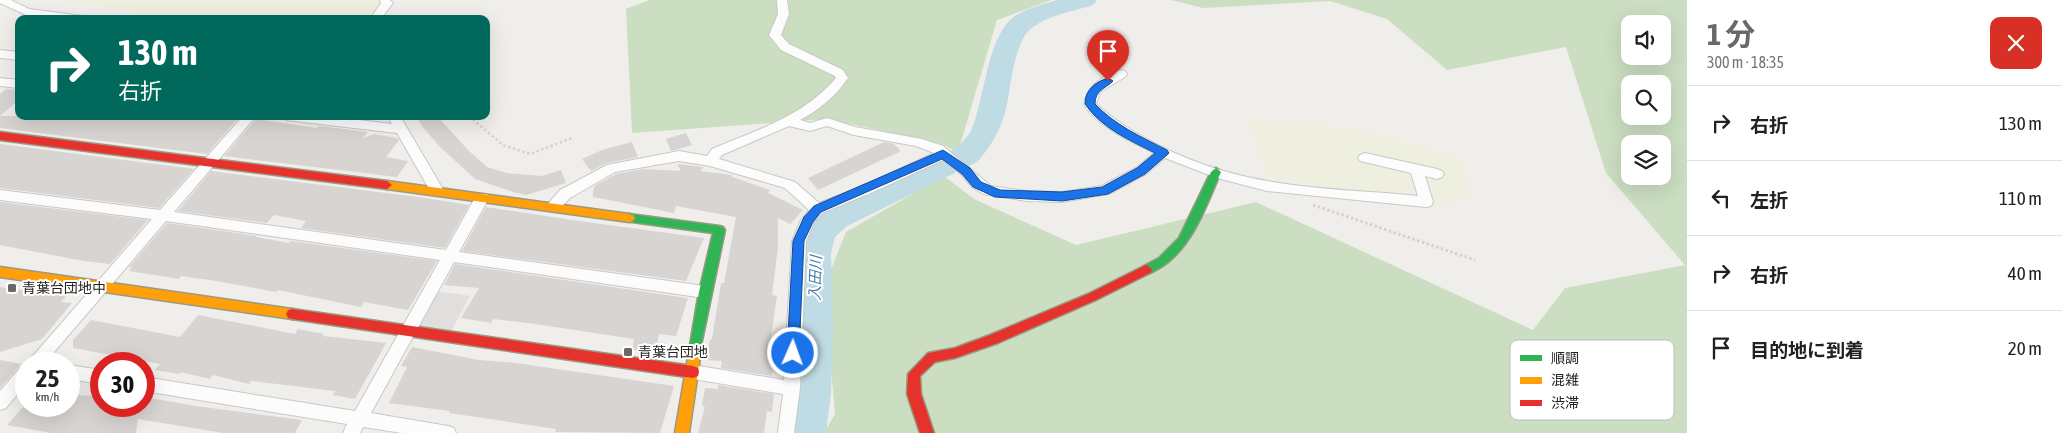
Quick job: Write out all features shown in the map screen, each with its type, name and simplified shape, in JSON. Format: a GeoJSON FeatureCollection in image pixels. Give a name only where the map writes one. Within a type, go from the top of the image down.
{"type":"FeatureCollection","features":[{"type":"Feature","properties":{"kind":"street"},"geometry":{"type":"LineString","coordinates":[[2,0],[26,12],[50,15]]}},
{"type":"Feature","properties":{"kind":"street"},"geometry":{"type":"LineString","coordinates":[[378,15],[387,3],[385,0]]}},
{"type":"Feature","properties":{"kind":"street"},"geometry":{"type":"LineString","coordinates":[[710,161],[717,152],[789,121],[822,98],[842,78],[839,73],[785,47],[778,41],[775,35],[785,14],[782,0]]}},
{"type":"Feature","properties":{"kind":"street"},"geometry":{"type":"LineString","coordinates":[[0,54],[15,56]]}},
{"type":"Feature","properties":{"kind":"street"},"geometry":{"type":"LineString","coordinates":[[1121,74],[1096,88],[1090,96],[1090,104],[1101,116],[1127,134],[1163,153],[1216,172],[1268,186],[1426,202],[1417,170]]}},
{"type":"Feature","properties":{"kind":"street"},"geometry":{"type":"LineString","coordinates":[[2,84],[15,84]]}},
{"type":"Feature","properties":{"kind":"street"},"geometry":{"type":"LineString","coordinates":[[44,352],[165,216],[247,120]]}},
{"type":"Feature","properties":{"kind":"street"},"geometry":{"type":"LineString","coordinates":[[321,120],[401,129]]}},
{"type":"Feature","properties":{"kind":"street"},"geometry":{"type":"LineString","coordinates":[[396,120],[437,190]]}},
{"type":"Feature","properties":{"kind":"street"},"geometry":{"type":"LineString","coordinates":[[789,121],[800,126],[810,127],[827,122],[854,132],[917,142],[938,149],[966,171],[977,184],[999,194],[1027,196],[1080,195],[1104,191],[1141,171],[1163,153]]}},
{"type":"Feature","properties":{"kind":"street"},"geometry":{"type":"LineString","coordinates":[[0,136],[437,190],[482,198],[553,206],[719,230],[705,292],[682,433]]}},
{"type":"Feature","properties":{"kind":"street"},"geometry":{"type":"LineString","coordinates":[[786,433],[792,388],[799,241],[808,220],[818,209],[868,189],[944,154]]}},
{"type":"Feature","properties":{"kind":"street"},"geometry":{"type":"LineString","coordinates":[[553,206],[564,194],[612,168],[679,156],[710,161],[790,185],[818,209]]}},
{"type":"Feature","properties":{"kind":"street"},"geometry":{"type":"LineString","coordinates":[[1364,158],[1437,174]]}},
{"type":"Feature","properties":{"kind":"street"},"geometry":{"type":"LineString","coordinates":[[927,433],[914,394],[914,374],[932,357],[955,353],[994,339],[1092,297],[1163,261],[1183,240],[1216,172]]}},
{"type":"Feature","properties":{"kind":"street"},"geometry":{"type":"LineString","coordinates":[[0,195],[165,216],[705,292]]}},
{"type":"Feature","properties":{"kind":"street"},"geometry":{"type":"LineString","coordinates":[[355,426],[482,198]]}},
{"type":"Feature","properties":{"kind":"street"},"geometry":{"type":"LineString","coordinates":[[0,272],[792,388]]}},
{"type":"Feature","properties":{"kind":"street"},"geometry":{"type":"LineString","coordinates":[[0,404],[15,386]]}},
{"type":"Feature","properties":{"kind":"street"},"geometry":{"type":"LineString","coordinates":[[155,386],[355,426],[448,433]]}},
{"type":"Feature","properties":{"kind":"path"},"geometry":{"type":"LineString","coordinates":[[474,120],[503,145],[530,154],[572,138]]}},
{"type":"Feature","properties":{"kind":"path"},"geometry":{"type":"LineString","coordinates":[[1310,204],[1475,260]]}},
{"type":"Feature","properties":{"kind":"green space"},"geometry":{"type":"Polygon","coordinates":[[[59,0],[385,0],[378,15],[155,15],[59,0]]]}},
{"type":"Feature","properties":{"kind":"green space"},"geometry":{"type":"Polygon","coordinates":[[[650,0],[1051,0],[997,20],[958,152],[939,143],[827,119],[632,133],[626,9],[650,0]]]}},
{"type":"Feature","properties":{"kind":"green space"},"geometry":{"type":"Polygon","coordinates":[[[1171,0],[1687,0],[1687,433],[824,433],[835,414],[824,287],[846,232],[944,176],[974,199],[1076,245],[1256,202],[1533,330],[1565,288],[1685,265],[1606,173],[1566,47],[1447,70],[1387,19],[1330,1],[1203,8],[1171,0]]]}},
{"type":"Feature","properties":{"kind":"green space"},"geometry":{"type":"Polygon","coordinates":[[[1244,118],[1357,128],[1462,159],[1470,196],[1442,207],[1270,177],[1244,118]]]}},
{"type":"Feature","properties":{"kind":"shaded area"},"geometry":{"type":"Polygon","coordinates":[[[436,291],[470,296],[451,331],[416,326],[436,291]]]}},
{"type":"Feature","properties":{"kind":"building"},"geometry":{"type":"Polygon","coordinates":[[[6,89],[15,90],[15,103],[0,116],[0,94],[6,89]]]}},
{"type":"Feature","properties":{"kind":"building"},"geometry":{"type":"Polygon","coordinates":[[[0,116],[15,116],[15,120],[236,120],[207,154],[0,128],[0,116]]]}},
{"type":"Feature","properties":{"kind":"building"},"geometry":{"type":"Polygon","coordinates":[[[255,120],[263,120],[317,128],[319,126],[368,132],[363,138],[374,134],[397,138],[399,140],[386,157],[408,161],[397,177],[224,156],[255,120]]]}},
{"type":"Feature","properties":{"kind":"building"},"geometry":{"type":"Polygon","coordinates":[[[418,120],[441,120],[468,150],[487,167],[506,173],[542,176],[561,170],[566,183],[526,195],[475,179],[440,147],[418,120]]]}},
{"type":"Feature","properties":{"kind":"building"},"geometry":{"type":"Polygon","coordinates":[[[686,133],[692,145],[671,151],[666,139],[686,133]]]}},
{"type":"Feature","properties":{"kind":"building"},"geometry":{"type":"Polygon","coordinates":[[[632,142],[638,157],[607,163],[591,171],[582,159],[602,150],[632,142]]]}},
{"type":"Feature","properties":{"kind":"building"},"geometry":{"type":"Polygon","coordinates":[[[884,142],[894,144],[901,151],[818,190],[808,178],[884,142]]]}},
{"type":"Feature","properties":{"kind":"building"},"geometry":{"type":"Polygon","coordinates":[[[0,144],[194,169],[159,208],[0,188],[0,144]]]}},
{"type":"Feature","properties":{"kind":"building"},"geometry":{"type":"Polygon","coordinates":[[[677,164],[703,167],[701,171],[732,175],[732,177],[770,190],[768,193],[803,210],[790,224],[778,218],[778,247],[772,295],[777,296],[769,350],[782,351],[780,366],[773,365],[772,376],[721,368],[722,361],[706,360],[710,339],[712,339],[721,283],[724,283],[736,217],[676,206],[674,213],[593,197],[593,190],[596,185],[616,174],[643,169],[681,171],[677,164]]]}},
{"type":"Feature","properties":{"kind":"building"},"geometry":{"type":"Polygon","coordinates":[[[211,171],[469,205],[445,248],[301,228],[306,221],[274,215],[267,223],[178,211],[211,171]]]}},
{"type":"Feature","properties":{"kind":"building"},"geometry":{"type":"Polygon","coordinates":[[[0,202],[148,220],[110,264],[84,261],[0,245],[0,202]]]}},
{"type":"Feature","properties":{"kind":"building"},"geometry":{"type":"Polygon","coordinates":[[[486,207],[704,238],[686,281],[462,251],[486,207]]]}},
{"type":"Feature","properties":{"kind":"building"},"geometry":{"type":"Polygon","coordinates":[[[167,223],[257,236],[289,243],[291,241],[437,261],[408,310],[364,302],[361,307],[278,290],[276,292],[181,276],[179,279],[129,271],[132,267],[129,267],[167,223]]]}},
{"type":"Feature","properties":{"kind":"building"},"geometry":{"type":"Polygon","coordinates":[[[455,264],[688,298],[676,336],[659,334],[655,352],[632,350],[634,339],[528,323],[493,319],[491,323],[461,318],[479,288],[444,285],[455,264]]]}},
{"type":"Feature","properties":{"kind":"building"},"geometry":{"type":"Polygon","coordinates":[[[0,287],[67,295],[61,302],[72,303],[42,339],[0,352],[0,287]]]}},
{"type":"Feature","properties":{"kind":"building"},"geometry":{"type":"Polygon","coordinates":[[[198,315],[295,334],[298,329],[324,334],[323,336],[386,343],[355,399],[333,395],[335,391],[251,381],[249,384],[213,375],[210,379],[181,372],[180,374],[155,370],[160,364],[155,363],[155,352],[95,352],[73,348],[73,340],[91,320],[180,337],[198,315]]]}},
{"type":"Feature","properties":{"kind":"building"},"geometry":{"type":"Polygon","coordinates":[[[412,347],[479,360],[516,363],[674,386],[660,433],[555,432],[556,429],[389,403],[407,367],[401,366],[412,347]]]}},
{"type":"Feature","properties":{"kind":"building"},"geometry":{"type":"Polygon","coordinates":[[[0,360],[15,363],[15,371],[0,388],[0,360]]]}},
{"type":"Feature","properties":{"kind":"building"},"geometry":{"type":"Polygon","coordinates":[[[718,385],[774,394],[772,412],[767,411],[764,433],[698,433],[705,407],[702,406],[705,388],[718,389],[718,385]]]}},
{"type":"Feature","properties":{"kind":"building"},"geometry":{"type":"Polygon","coordinates":[[[80,395],[90,396],[90,417],[155,417],[155,399],[302,420],[295,433],[223,433],[138,419],[136,433],[51,433],[7,425],[15,416],[80,417],[80,395]]]}},
{"type":"Feature","properties":{"kind":"waterway","name":"入田川"},"geometry":{"type":"LineString","coordinates":[[808,433],[814,393],[816,327],[815,253],[821,232],[836,218],[967,155],[984,132],[992,113],[1005,53],[1016,29],[1023,22],[1037,15],[1085,0]]}},
{"type":"Feature","properties":{"kind":"traffic: fast"},"geometry":{"type":"LineString","coordinates":[[1146,270],[1163,261],[1183,241],[1216,172]]}},
{"type":"Feature","properties":{"kind":"traffic: fast"},"geometry":{"type":"LineString","coordinates":[[629,218],[719,230],[705,292],[695,351]]}},
{"type":"Feature","properties":{"kind":"traffic: slow"},"geometry":{"type":"LineString","coordinates":[[387,185],[629,218]]}},
{"type":"Feature","properties":{"kind":"traffic: slow"},"geometry":{"type":"LineString","coordinates":[[0,272],[292,314]]}},
{"type":"Feature","properties":{"kind":"traffic: slow"},"geometry":{"type":"LineString","coordinates":[[682,433],[695,351]]}},
{"type":"Feature","properties":{"kind":"traffic: jam"},"geometry":{"type":"LineString","coordinates":[[0,136],[387,185]]}},
{"type":"Feature","properties":{"kind":"traffic: jam"},"geometry":{"type":"LineString","coordinates":[[927,433],[914,394],[914,374],[932,357],[955,353],[994,339],[1092,297],[1146,270]]}},
{"type":"Feature","properties":{"kind":"traffic: jam"},"geometry":{"type":"LineString","coordinates":[[292,314],[693,372]]}},
{"type":"Feature","properties":{"kind":"place","name":"青葉台団地中"},"geometry":{"type":"Point","coordinates":[12,288]}},
{"type":"Feature","properties":{"kind":"place","name":"青葉台団地"},"geometry":{"type":"Point","coordinates":[628,352]}},
{"type":"Feature","properties":{"kind":"route"},"geometry":{"type":"LineString","coordinates":[[793,353],[799,241],[808,220],[818,209],[868,189],[943,154],[966,171],[977,184],[988,191],[999,194],[1062,197],[1104,191],[1141,171],[1163,153],[1127,134],[1101,116],[1090,104],[1090,96],[1096,88],[1108,81]]}}]}
